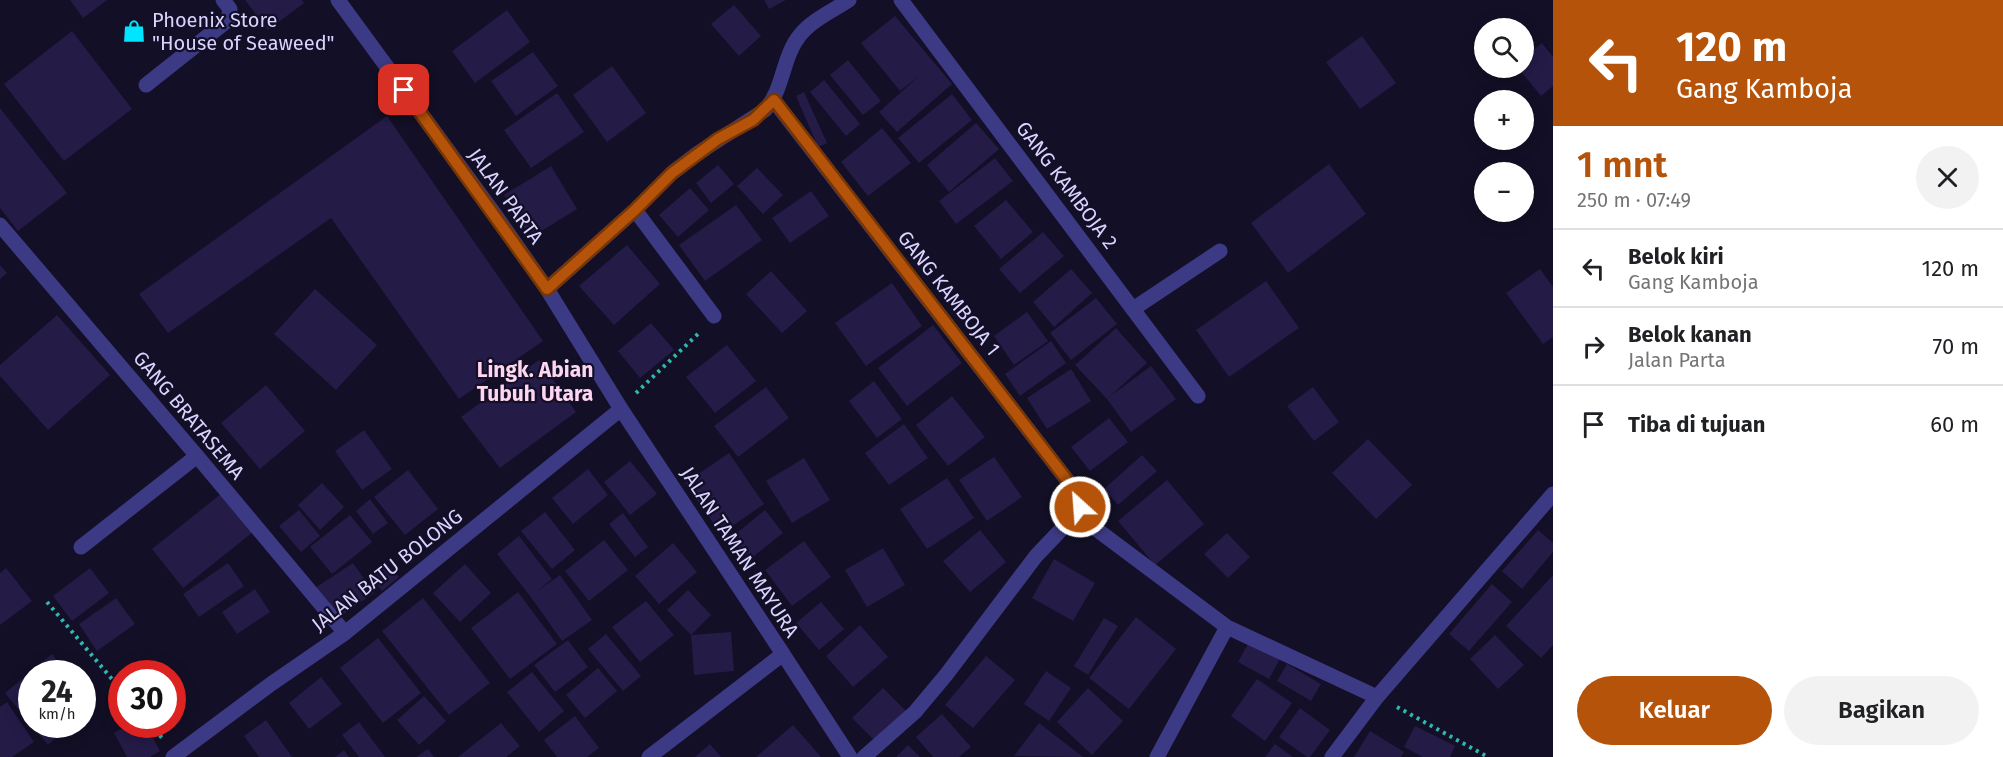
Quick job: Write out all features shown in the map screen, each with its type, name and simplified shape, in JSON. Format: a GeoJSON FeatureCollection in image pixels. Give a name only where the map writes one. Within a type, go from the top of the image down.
{"type":"FeatureCollection","features":[{"type":"Feature","properties":{"kind":"street"},"geometry":{"type":"LineString","coordinates":[[146,85],[228,20],[230,9],[223,0]]}},
{"type":"Feature","properties":{"kind":"street","name":"JALAN PARTA"},"geometry":{"type":"LineString","coordinates":[[338,0],[547,289],[631,422]]}},
{"type":"Feature","properties":{"kind":"street"},"geometry":{"type":"LineString","coordinates":[[547,289],[635,210],[672,173],[718,139],[753,120],[774,100],[789,55],[800,34],[849,0]]}},
{"type":"Feature","properties":{"kind":"street","name":"GANG KAMBOJA 2"},"geometry":{"type":"LineString","coordinates":[[902,0],[1198,396]]}},
{"type":"Feature","properties":{"kind":"street","name":"GANG KAMBOJA 1"},"geometry":{"type":"LineString","coordinates":[[774,100],[1074,489],[1079,498],[1080,507],[1076,514]]}},
{"type":"Feature","properties":{"kind":"street"},"geometry":{"type":"LineString","coordinates":[[635,210],[714,316]]}},
{"type":"Feature","properties":{"kind":"street","name":"GANG BRATASEMA"},"geometry":{"type":"LineString","coordinates":[[0,225],[345,633]]}},
{"type":"Feature","properties":{"kind":"street"},"geometry":{"type":"LineString","coordinates":[[1133,309],[1220,251]]}},
{"type":"Feature","properties":{"kind":"street","name":"JALAN BATU BOLONG"},"geometry":{"type":"LineString","coordinates":[[173,757],[271,684],[345,633],[621,408]]}},
{"type":"Feature","properties":{"kind":"street","name":"JALAN TAMAN MAYURA"},"geometry":{"type":"LineString","coordinates":[[631,422],[783,654],[649,757]]}},
{"type":"Feature","properties":{"kind":"street"},"geometry":{"type":"LineString","coordinates":[[81,548],[197,456]]}},
{"type":"Feature","properties":{"kind":"street"},"geometry":{"type":"LineString","coordinates":[[1332,757],[1377,697],[1551,502]]}},
{"type":"Feature","properties":{"kind":"street"},"geometry":{"type":"LineString","coordinates":[[864,757],[915,712],[946,675],[1036,556],[1076,514],[1227,627],[1377,697]]}},
{"type":"Feature","properties":{"kind":"street"},"geometry":{"type":"LineString","coordinates":[[1157,757],[1227,627]]}},
{"type":"Feature","properties":{"kind":"street"},"geometry":{"type":"LineString","coordinates":[[783,654],[850,757]]}},
{"type":"Feature","properties":{"kind":"path"},"geometry":{"type":"LineString","coordinates":[[621,408],[714,316]]}},
{"type":"Feature","properties":{"kind":"path"},"geometry":{"type":"LineString","coordinates":[[47,602],[108,674]]}},
{"type":"Feature","properties":{"kind":"path"},"geometry":{"type":"LineString","coordinates":[[1377,697],[1488,757]]}},
{"type":"Feature","properties":{"kind":"building"},"geometry":{"type":"Polygon","coordinates":[[[70,0],[107,0],[83,18],[70,0]]]}},
{"type":"Feature","properties":{"kind":"building"},"geometry":{"type":"Polygon","coordinates":[[[245,0],[302,0],[304,3],[268,30],[245,0]]]}},
{"type":"Feature","properties":{"kind":"building"},"geometry":{"type":"Polygon","coordinates":[[[764,0],[786,0],[769,9],[764,0]]]}},
{"type":"Feature","properties":{"kind":"building"},"geometry":{"type":"Polygon","coordinates":[[[734,5],[761,36],[739,56],[711,24],[734,5]]]}},
{"type":"Feature","properties":{"kind":"building"},"geometry":{"type":"Polygon","coordinates":[[[507,10],[530,42],[475,83],[452,51],[507,10]]]}},
{"type":"Feature","properties":{"kind":"building"},"geometry":{"type":"Polygon","coordinates":[[[895,16],[952,84],[897,132],[879,112],[918,77],[900,91],[861,43],[895,16]]]}},
{"type":"Feature","properties":{"kind":"building"},"geometry":{"type":"Polygon","coordinates":[[[72,31],[132,109],[64,161],[4,84],[72,31]]]}},
{"type":"Feature","properties":{"kind":"building"},"geometry":{"type":"Polygon","coordinates":[[[1362,36],[1396,83],[1360,109],[1326,62],[1362,36]]]}},
{"type":"Feature","properties":{"kind":"building"},"geometry":{"type":"Polygon","coordinates":[[[1542,43],[1553,57],[1553,86],[1541,96],[1526,78],[1534,78],[1534,49],[1542,43]]]}},
{"type":"Feature","properties":{"kind":"building"},"geometry":{"type":"Polygon","coordinates":[[[533,52],[558,86],[516,116],[491,81],[533,52]]]}},
{"type":"Feature","properties":{"kind":"building"},"geometry":{"type":"Polygon","coordinates":[[[848,60],[881,101],[863,115],[830,75],[848,60]]]}},
{"type":"Feature","properties":{"kind":"building"},"geometry":{"type":"Polygon","coordinates":[[[612,66],[646,113],[607,142],[573,95],[612,66]]]}},
{"type":"Feature","properties":{"kind":"building"},"geometry":{"type":"Polygon","coordinates":[[[824,80],[860,124],[846,136],[810,92],[824,80]]]}},
{"type":"Feature","properties":{"kind":"building"},"geometry":{"type":"Polygon","coordinates":[[[804,92],[827,143],[818,147],[796,96],[804,92]]]}},
{"type":"Feature","properties":{"kind":"building"},"geometry":{"type":"Polygon","coordinates":[[[557,93],[584,132],[531,168],[504,130],[557,93]]]}},
{"type":"Feature","properties":{"kind":"building"},"geometry":{"type":"Polygon","coordinates":[[[952,94],[972,120],[919,163],[898,138],[952,94]]]}},
{"type":"Feature","properties":{"kind":"building"},"geometry":{"type":"Polygon","coordinates":[[[0,108],[67,193],[18,231],[0,208],[0,108]]]}},
{"type":"Feature","properties":{"kind":"building"},"geometry":{"type":"Polygon","coordinates":[[[387,116],[543,341],[459,399],[331,218],[168,333],[139,294],[387,116]]]}},
{"type":"Feature","properties":{"kind":"building"},"geometry":{"type":"Polygon","coordinates":[[[976,123],[999,149],[949,192],[927,165],[976,123]]]}},
{"type":"Feature","properties":{"kind":"building"},"geometry":{"type":"Polygon","coordinates":[[[882,128],[911,163],[868,196],[841,162],[882,128]]]}},
{"type":"Feature","properties":{"kind":"building"},"geometry":{"type":"Polygon","coordinates":[[[995,158],[1013,181],[956,224],[939,201],[995,158]]]}},
{"type":"Feature","properties":{"kind":"building"},"geometry":{"type":"Polygon","coordinates":[[[1329,164],[1366,214],[1288,273],[1251,223],[1329,164]]]}},
{"type":"Feature","properties":{"kind":"building"},"geometry":{"type":"Polygon","coordinates":[[[718,165],[734,184],[711,203],[696,183],[718,165]]]}},
{"type":"Feature","properties":{"kind":"building"},"geometry":{"type":"Polygon","coordinates":[[[551,166],[577,209],[530,238],[504,195],[551,166]]]}},
{"type":"Feature","properties":{"kind":"building"},"geometry":{"type":"Polygon","coordinates":[[[757,168],[783,195],[763,214],[737,186],[757,168]]]}},
{"type":"Feature","properties":{"kind":"building"},"geometry":{"type":"Polygon","coordinates":[[[690,188],[709,210],[678,237],[659,215],[690,188]]]}},
{"type":"Feature","properties":{"kind":"building"},"geometry":{"type":"Polygon","coordinates":[[[811,191],[829,216],[790,243],[772,218],[811,191]]]}},
{"type":"Feature","properties":{"kind":"building"},"geometry":{"type":"Polygon","coordinates":[[[1006,200],[1033,232],[1001,259],[974,226],[1006,200]]]}},
{"type":"Feature","properties":{"kind":"building"},"geometry":{"type":"Polygon","coordinates":[[[736,205],[762,240],[705,281],[679,245],[736,205]]]}},
{"type":"Feature","properties":{"kind":"building"},"geometry":{"type":"Polygon","coordinates":[[[1043,232],[1064,256],[1020,293],[999,269],[1043,232]]]}},
{"type":"Feature","properties":{"kind":"building"},"geometry":{"type":"Polygon","coordinates":[[[627,245],[660,284],[614,325],[579,286],[627,245]]]}},
{"type":"Feature","properties":{"kind":"building"},"geometry":{"type":"Polygon","coordinates":[[[0,265],[7,273],[0,279],[0,265]]]}},
{"type":"Feature","properties":{"kind":"building"},"geometry":{"type":"Polygon","coordinates":[[[1071,269],[1092,293],[1054,327],[1033,302],[1071,269]]]}},
{"type":"Feature","properties":{"kind":"building"},"geometry":{"type":"Polygon","coordinates":[[[1540,269],[1553,287],[1553,337],[1543,344],[1506,293],[1540,269]]]}},
{"type":"Feature","properties":{"kind":"building"},"geometry":{"type":"Polygon","coordinates":[[[771,271],[807,311],[782,333],[746,294],[771,271]]]}},
{"type":"Feature","properties":{"kind":"building"},"geometry":{"type":"Polygon","coordinates":[[[1266,281],[1299,328],[1229,377],[1196,330],[1266,281]]]}},
{"type":"Feature","properties":{"kind":"building"},"geometry":{"type":"Polygon","coordinates":[[[892,283],[922,326],[866,366],[835,323],[892,283]]]}},
{"type":"Feature","properties":{"kind":"building"},"geometry":{"type":"Polygon","coordinates":[[[315,289],[377,345],[336,390],[274,334],[315,289]]]}},
{"type":"Feature","properties":{"kind":"building"},"geometry":{"type":"Polygon","coordinates":[[[1096,298],[1117,324],[1071,360],[1050,333],[1096,298]]]}},
{"type":"Feature","properties":{"kind":"building"},"geometry":{"type":"Polygon","coordinates":[[[1027,312],[1048,341],[1014,365],[994,336],[1027,312]]]}},
{"type":"Feature","properties":{"kind":"building"},"geometry":{"type":"Polygon","coordinates":[[[57,315],[110,375],[48,430],[0,376],[0,365],[57,315]]]}},
{"type":"Feature","properties":{"kind":"building"},"geometry":{"type":"Polygon","coordinates":[[[651,323],[674,350],[640,378],[618,351],[651,323]]]}},
{"type":"Feature","properties":{"kind":"building"},"geometry":{"type":"Polygon","coordinates":[[[933,325],[962,363],[907,406],[878,368],[933,325]]]}},
{"type":"Feature","properties":{"kind":"building"},"geometry":{"type":"Polygon","coordinates":[[[1116,328],[1147,363],[1109,397],[1151,366],[1176,399],[1131,432],[1107,399],[1075,365],[1116,328]]]}},
{"type":"Feature","properties":{"kind":"building"},"geometry":{"type":"Polygon","coordinates":[[[1051,341],[1066,363],[1020,396],[1005,374],[1051,341]]]}},
{"type":"Feature","properties":{"kind":"building"},"geometry":{"type":"Polygon","coordinates":[[[727,345],[756,381],[715,413],[686,377],[727,345]]]}},
{"type":"Feature","properties":{"kind":"building"},"geometry":{"type":"Polygon","coordinates":[[[539,360],[576,412],[500,468],[461,417],[539,360]]]}},
{"type":"Feature","properties":{"kind":"building"},"geometry":{"type":"Polygon","coordinates":[[[1071,369],[1091,401],[1047,429],[1027,398],[1071,369]]]}},
{"type":"Feature","properties":{"kind":"building"},"geometry":{"type":"Polygon","coordinates":[[[874,381],[902,419],[877,438],[849,401],[874,381]]]}},
{"type":"Feature","properties":{"kind":"building"},"geometry":{"type":"Polygon","coordinates":[[[266,385],[305,431],[260,469],[221,423],[266,385]]]}},
{"type":"Feature","properties":{"kind":"building"},"geometry":{"type":"Polygon","coordinates":[[[766,387],[789,418],[738,457],[714,426],[766,387]]]}},
{"type":"Feature","properties":{"kind":"building"},"geometry":{"type":"Polygon","coordinates":[[[1313,387],[1339,422],[1314,441],[1287,406],[1313,387]]]}},
{"type":"Feature","properties":{"kind":"building"},"geometry":{"type":"Polygon","coordinates":[[[952,396],[985,437],[948,466],[916,425],[952,396]]]}},
{"type":"Feature","properties":{"kind":"building"},"geometry":{"type":"Polygon","coordinates":[[[1109,418],[1128,442],[1090,471],[1071,447],[1109,418]]]}},
{"type":"Feature","properties":{"kind":"building"},"geometry":{"type":"Polygon","coordinates":[[[904,424],[928,458],[889,485],[865,453],[904,424]]]}},
{"type":"Feature","properties":{"kind":"building"},"geometry":{"type":"Polygon","coordinates":[[[364,430],[392,469],[362,490],[335,451],[364,430]]]}},
{"type":"Feature","properties":{"kind":"building"},"geometry":{"type":"Polygon","coordinates":[[[1368,439],[1412,485],[1376,519],[1332,473],[1368,439]]]}},
{"type":"Feature","properties":{"kind":"building"},"geometry":{"type":"Polygon","coordinates":[[[729,453],[764,504],[721,534],[685,483],[729,453]]]}},
{"type":"Feature","properties":{"kind":"building"},"geometry":{"type":"Polygon","coordinates":[[[1142,455],[1157,471],[1118,505],[1104,489],[1142,455]]]}},
{"type":"Feature","properties":{"kind":"building"},"geometry":{"type":"Polygon","coordinates":[[[994,457],[1022,497],[987,521],[959,480],[994,457]]]}},
{"type":"Feature","properties":{"kind":"building"},"geometry":{"type":"Polygon","coordinates":[[[804,458],[830,500],[792,523],[766,481],[804,458]]]}},
{"type":"Feature","properties":{"kind":"building"},"geometry":{"type":"Polygon","coordinates":[[[630,461],[657,494],[630,515],[604,482],[630,461]]]}},
{"type":"Feature","properties":{"kind":"building"},"geometry":{"type":"Polygon","coordinates":[[[588,469],[608,495],[573,524],[552,498],[588,469]]]}},
{"type":"Feature","properties":{"kind":"building"},"geometry":{"type":"Polygon","coordinates":[[[408,470],[438,509],[405,535],[374,497],[408,470]]]}},
{"type":"Feature","properties":{"kind":"building"},"geometry":{"type":"Polygon","coordinates":[[[947,478],[974,518],[927,549],[900,509],[947,478]]]}},
{"type":"Feature","properties":{"kind":"building"},"geometry":{"type":"Polygon","coordinates":[[[1167,480],[1204,524],[1155,565],[1118,521],[1167,480]]]}},
{"type":"Feature","properties":{"kind":"building"},"geometry":{"type":"Polygon","coordinates":[[[322,483],[344,507],[320,530],[298,505],[322,483]]]}},
{"type":"Feature","properties":{"kind":"building"},"geometry":{"type":"Polygon","coordinates":[[[222,493],[253,532],[183,588],[152,549],[222,493]]]}},
{"type":"Feature","properties":{"kind":"building"},"geometry":{"type":"Polygon","coordinates":[[[370,499],[388,523],[373,534],[356,511],[370,499]]]}},
{"type":"Feature","properties":{"kind":"building"},"geometry":{"type":"Polygon","coordinates":[[[299,510],[320,536],[301,552],[279,526],[299,510]]]}},
{"type":"Feature","properties":{"kind":"building"},"geometry":{"type":"Polygon","coordinates":[[[765,510],[783,533],[745,563],[727,541],[765,510]]]}},
{"type":"Feature","properties":{"kind":"building"},"geometry":{"type":"Polygon","coordinates":[[[545,512],[575,550],[552,569],[521,531],[545,512]]]}},
{"type":"Feature","properties":{"kind":"building"},"geometry":{"type":"Polygon","coordinates":[[[623,513],[648,547],[635,557],[609,524],[623,513]]]}},
{"type":"Feature","properties":{"kind":"building"},"geometry":{"type":"Polygon","coordinates":[[[350,515],[372,542],[332,574],[310,547],[350,515]]]}},
{"type":"Feature","properties":{"kind":"building"},"geometry":{"type":"Polygon","coordinates":[[[980,530],[1006,562],[970,592],[943,561],[980,530]]]}},
{"type":"Feature","properties":{"kind":"building"},"geometry":{"type":"Polygon","coordinates":[[[1538,530],[1553,543],[1553,552],[1522,589],[1502,571],[1538,530]]]}},
{"type":"Feature","properties":{"kind":"building"},"geometry":{"type":"Polygon","coordinates":[[[1227,533],[1250,557],[1228,578],[1204,554],[1227,533]]]}},
{"type":"Feature","properties":{"kind":"building"},"geometry":{"type":"Polygon","coordinates":[[[519,536],[552,579],[537,591],[560,575],[592,620],[562,641],[497,554],[519,536]]]}},
{"type":"Feature","properties":{"kind":"building"},"geometry":{"type":"Polygon","coordinates":[[[604,540],[628,570],[589,601],[565,571],[604,540]]]}},
{"type":"Feature","properties":{"kind":"building"},"geometry":{"type":"Polygon","coordinates":[[[804,541],[831,577],[792,606],[765,570],[804,541]]]}},
{"type":"Feature","properties":{"kind":"building"},"geometry":{"type":"Polygon","coordinates":[[[673,543],[697,572],[659,604],[635,576],[673,543]]]}},
{"type":"Feature","properties":{"kind":"building"},"geometry":{"type":"Polygon","coordinates":[[[883,548],[905,585],[867,607],[845,570],[883,548]]]}},
{"type":"Feature","properties":{"kind":"building"},"geometry":{"type":"Polygon","coordinates":[[[1054,559],[1095,583],[1073,621],[1032,598],[1054,559]]]}},
{"type":"Feature","properties":{"kind":"building"},"geometry":{"type":"Polygon","coordinates":[[[385,561],[399,577],[382,591],[369,574],[385,561]]]}},
{"type":"Feature","properties":{"kind":"building"},"geometry":{"type":"Polygon","coordinates":[[[228,563],[244,586],[199,617],[183,594],[228,563]]]}},
{"type":"Feature","properties":{"kind":"building"},"geometry":{"type":"Polygon","coordinates":[[[353,563],[374,593],[336,619],[315,588],[353,563]]]}},
{"type":"Feature","properties":{"kind":"building"},"geometry":{"type":"Polygon","coordinates":[[[465,564],[491,593],[460,622],[433,593],[465,564]]]}},
{"type":"Feature","properties":{"kind":"building"},"geometry":{"type":"Polygon","coordinates":[[[6,568],[32,601],[0,625],[0,573],[6,568]]]}},
{"type":"Feature","properties":{"kind":"building"},"geometry":{"type":"Polygon","coordinates":[[[90,568],[109,593],[72,621],[53,596],[90,568]]]}},
{"type":"Feature","properties":{"kind":"building"},"geometry":{"type":"Polygon","coordinates":[[[1553,575],[1553,645],[1541,658],[1506,626],[1553,575]]]}},
{"type":"Feature","properties":{"kind":"building"},"geometry":{"type":"Polygon","coordinates":[[[1492,584],[1512,602],[1469,651],[1449,634],[1492,584]]]}},
{"type":"Feature","properties":{"kind":"building"},"geometry":{"type":"Polygon","coordinates":[[[255,589],[270,612],[237,634],[222,612],[255,589]]]}},
{"type":"Feature","properties":{"kind":"building"},"geometry":{"type":"Polygon","coordinates":[[[688,590],[711,615],[691,635],[667,610],[688,590]]]}},
{"type":"Feature","properties":{"kind":"building"},"geometry":{"type":"Polygon","coordinates":[[[518,592],[557,644],[510,679],[471,628],[518,592]]]}},
{"type":"Feature","properties":{"kind":"building"},"geometry":{"type":"Polygon","coordinates":[[[116,598],[135,624],[97,651],[79,624],[116,598]]]}},
{"type":"Feature","properties":{"kind":"building"},"geometry":{"type":"Polygon","coordinates":[[[423,598],[490,683],[449,715],[382,631],[423,598]]]}},
{"type":"Feature","properties":{"kind":"building"},"geometry":{"type":"Polygon","coordinates":[[[646,601],[674,635],[640,662],[612,627],[646,601]]]}},
{"type":"Feature","properties":{"kind":"building"},"geometry":{"type":"Polygon","coordinates":[[[821,602],[844,629],[819,650],[796,623],[821,602]]]}},
{"type":"Feature","properties":{"kind":"building"},"geometry":{"type":"Polygon","coordinates":[[[1136,617],[1176,649],[1129,709],[1089,678],[1136,617]]]}},
{"type":"Feature","properties":{"kind":"building"},"geometry":{"type":"Polygon","coordinates":[[[1104,618],[1118,626],[1088,675],[1074,666],[1104,618]]]}},
{"type":"Feature","properties":{"kind":"building"},"geometry":{"type":"Polygon","coordinates":[[[860,625],[888,657],[853,687],[826,656],[860,625]]]}},
{"type":"Feature","properties":{"kind":"building"},"geometry":{"type":"Polygon","coordinates":[[[731,632],[734,671],[694,675],[691,635],[731,632]]]}},
{"type":"Feature","properties":{"kind":"building"},"geometry":{"type":"Polygon","coordinates":[[[606,634],[641,676],[623,691],[588,649],[606,634]]]}},
{"type":"Feature","properties":{"kind":"building"},"geometry":{"type":"Polygon","coordinates":[[[1495,635],[1524,665],[1498,689],[1470,659],[1495,635]]]}},
{"type":"Feature","properties":{"kind":"building"},"geometry":{"type":"Polygon","coordinates":[[[378,638],[421,693],[383,723],[340,668],[378,638]]]}},
{"type":"Feature","properties":{"kind":"building"},"geometry":{"type":"Polygon","coordinates":[[[568,640],[588,667],[555,692],[534,665],[568,640]]]}},
{"type":"Feature","properties":{"kind":"building"},"geometry":{"type":"Polygon","coordinates":[[[1250,640],[1281,657],[1269,679],[1238,662],[1250,640]]]}},
{"type":"Feature","properties":{"kind":"building"},"geometry":{"type":"Polygon","coordinates":[[[52,654],[57,660],[45,660],[52,654]]]}},
{"type":"Feature","properties":{"kind":"building"},"geometry":{"type":"Polygon","coordinates":[[[986,656],[1015,680],[973,728],[945,705],[986,656]]]}},
{"type":"Feature","properties":{"kind":"building"},"geometry":{"type":"Polygon","coordinates":[[[1287,664],[1321,684],[1311,701],[1277,681],[1287,664]]]}},
{"type":"Feature","properties":{"kind":"building"},"geometry":{"type":"Polygon","coordinates":[[[598,668],[617,691],[585,718],[566,695],[598,668]]]}},
{"type":"Feature","properties":{"kind":"building"},"geometry":{"type":"Polygon","coordinates":[[[1046,671],[1071,688],[1049,721],[1024,704],[1046,671]]]}},
{"type":"Feature","properties":{"kind":"building"},"geometry":{"type":"Polygon","coordinates":[[[532,672],[564,711],[539,732],[507,692],[532,672]]]}},
{"type":"Feature","properties":{"kind":"building"},"geometry":{"type":"Polygon","coordinates":[[[321,677],[342,704],[309,729],[289,703],[321,677]]]}},
{"type":"Feature","properties":{"kind":"building"},"geometry":{"type":"Polygon","coordinates":[[[1257,679],[1292,703],[1265,741],[1231,716],[1257,679]]]}},
{"type":"Feature","properties":{"kind":"building"},"geometry":{"type":"Polygon","coordinates":[[[18,682],[18,709],[5,693],[18,682]]]}},
{"type":"Feature","properties":{"kind":"building"},"geometry":{"type":"Polygon","coordinates":[[[883,688],[907,712],[876,742],[852,718],[883,688]]]}},
{"type":"Feature","properties":{"kind":"building"},"geometry":{"type":"Polygon","coordinates":[[[1088,688],[1123,721],[1092,755],[1057,722],[1088,688]]]}},
{"type":"Feature","properties":{"kind":"building"},"geometry":{"type":"Polygon","coordinates":[[[424,696],[446,721],[419,745],[397,720],[424,696]]]}},
{"type":"Feature","properties":{"kind":"building"},"geometry":{"type":"Polygon","coordinates":[[[7,702],[18,718],[18,738],[31,738],[34,742],[12,757],[0,757],[0,707],[7,702]]]}},
{"type":"Feature","properties":{"kind":"building"},"geometry":{"type":"Polygon","coordinates":[[[1300,708],[1330,730],[1310,757],[1279,737],[1300,708]]]}},
{"type":"Feature","properties":{"kind":"building"},"geometry":{"type":"Polygon","coordinates":[[[942,714],[971,747],[959,757],[933,757],[916,737],[942,714]]]}},
{"type":"Feature","properties":{"kind":"building"},"geometry":{"type":"Polygon","coordinates":[[[575,716],[599,748],[587,757],[557,757],[544,740],[575,716]]]}},
{"type":"Feature","properties":{"kind":"building"},"geometry":{"type":"Polygon","coordinates":[[[266,720],[292,757],[259,757],[244,736],[266,720]]]}},
{"type":"Feature","properties":{"kind":"building"},"geometry":{"type":"Polygon","coordinates":[[[359,722],[385,757],[359,757],[342,735],[359,722]]]}},
{"type":"Feature","properties":{"kind":"building"},"geometry":{"type":"Polygon","coordinates":[[[501,723],[520,746],[506,757],[458,757],[501,723]]]}},
{"type":"Feature","properties":{"kind":"building"},"geometry":{"type":"Polygon","coordinates":[[[1039,723],[1083,757],[1014,756],[1039,723]]]}},
{"type":"Feature","properties":{"kind":"building"},"geometry":{"type":"Polygon","coordinates":[[[793,725],[821,757],[756,757],[793,725]]]}},
{"type":"Feature","properties":{"kind":"building"},"geometry":{"type":"Polygon","coordinates":[[[1415,726],[1455,746],[1450,757],[1423,757],[1404,747],[1415,726]]]}},
{"type":"Feature","properties":{"kind":"building"},"geometry":{"type":"Polygon","coordinates":[[[1370,731],[1404,752],[1401,757],[1354,757],[1370,731]]]}},
{"type":"Feature","properties":{"kind":"building"},"geometry":{"type":"Polygon","coordinates":[[[42,738],[56,738],[48,745],[42,738]]]}},
{"type":"Feature","properties":{"kind":"building"},"geometry":{"type":"Polygon","coordinates":[[[117,738],[153,738],[160,751],[150,757],[127,757],[117,738]]]}},
{"type":"Feature","properties":{"kind":"building"},"geometry":{"type":"Polygon","coordinates":[[[710,744],[721,757],[695,757],[710,744]]]}},
{"type":"Feature","properties":{"kind":"building"},"geometry":{"type":"Polygon","coordinates":[[[1275,744],[1293,757],[1265,757],[1275,744]]]}},
{"type":"Feature","properties":{"kind":"building"},"geometry":{"type":"Polygon","coordinates":[[[908,745],[920,757],[896,757],[908,745]]]}},
{"type":"Feature","properties":{"kind":"building"},"geometry":{"type":"Polygon","coordinates":[[[428,749],[434,757],[416,757],[428,749]]]}},
{"type":"Feature","properties":{"kind":"building"},"geometry":{"type":"Polygon","coordinates":[[[344,750],[349,757],[335,757],[344,750]]]}},
{"type":"Feature","properties":{"kind":"place","name":"Phoenix Store \"House of Seaweed\""},"geometry":{"type":"Point","coordinates":[134,31]}},
{"type":"Feature","properties":{"kind":"district","name":"Lingk. Abian Tubuh Utara"},"geometry":{"type":"Point","coordinates":[535,382]}},
{"type":"Feature","properties":{"kind":"route"},"geometry":{"type":"LineString","coordinates":[[404,90],[547,289],[635,210],[672,173],[718,139],[753,120],[774,100],[1074,489],[1079,498],[1080,507]]}}]}
